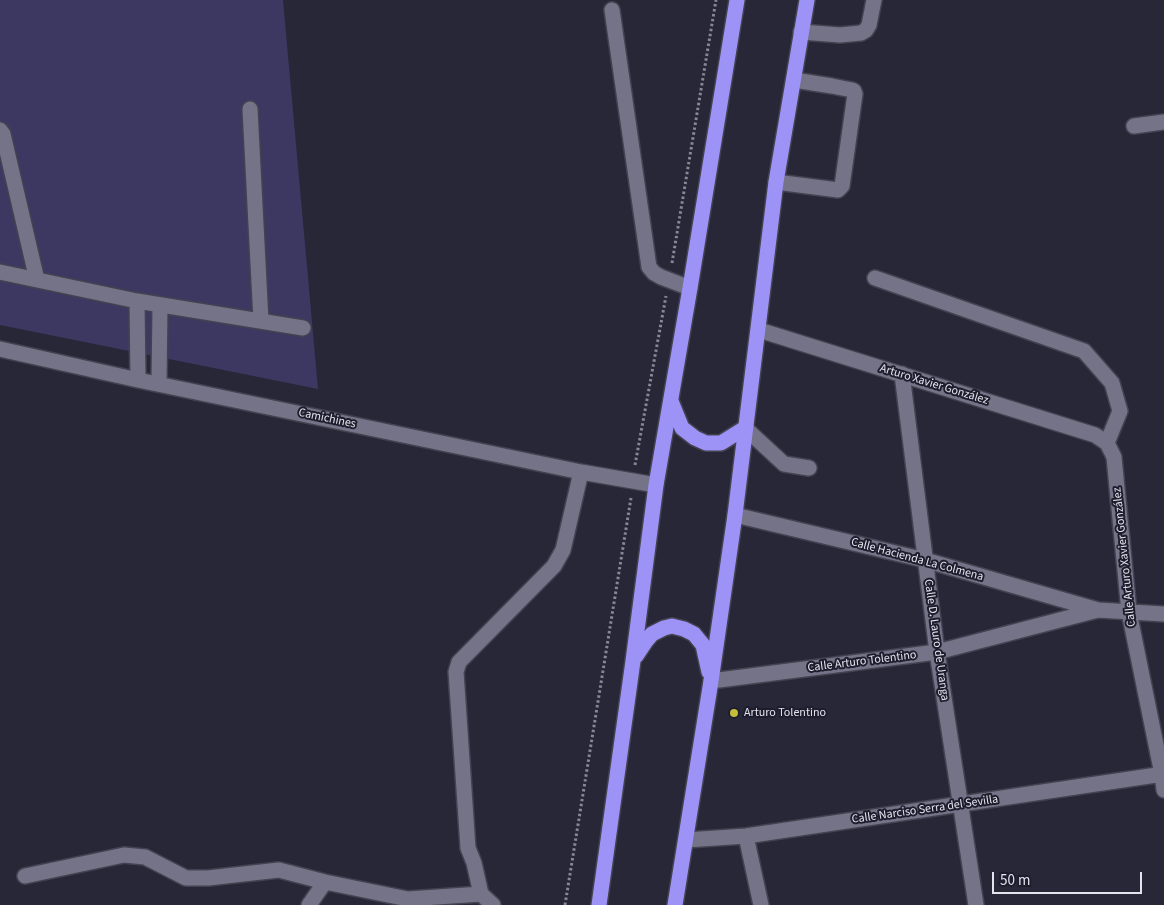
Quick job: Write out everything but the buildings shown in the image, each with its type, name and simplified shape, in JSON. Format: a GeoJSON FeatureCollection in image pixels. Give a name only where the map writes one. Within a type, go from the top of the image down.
{"type":"FeatureCollection","features":[{"type":"Feature","properties":{"kind":"highway"},"geometry":{"type":"LineString","coordinates":[[598,905],[656,485],[737,0]]}},
{"type":"Feature","properties":{"kind":"highway"},"geometry":{"type":"LineString","coordinates":[[675,905],[711,681],[735,515],[776,182],[807,0]]}},
{"type":"Feature","properties":{"kind":"highway"},"geometry":{"type":"LineString","coordinates":[[671,400],[682,428],[695,438],[706,443],[721,443],[745,428]]}},
{"type":"Feature","properties":{"kind":"highway"},"geometry":{"type":"LineString","coordinates":[[633,661],[652,634],[672,626],[684,629],[694,634],[703,645],[711,681]]}},
{"type":"Feature","properties":{"kind":"street"},"geometry":{"type":"LineString","coordinates":[[801,32],[840,35],[861,33],[869,25],[874,0]]}},
{"type":"Feature","properties":{"kind":"street"},"geometry":{"type":"LineString","coordinates":[[612,10],[650,267],[654,273],[690,288]]}},
{"type":"Feature","properties":{"kind":"street"},"geometry":{"type":"LineString","coordinates":[[776,182],[838,190],[842,186],[854,91],[794,80]]}},
{"type":"Feature","properties":{"kind":"street"},"geometry":{"type":"LineString","coordinates":[[250,109],[261,321]]}},
{"type":"Feature","properties":{"kind":"street"},"geometry":{"type":"LineString","coordinates":[[1134,126],[1164,122]]}},
{"type":"Feature","properties":{"kind":"street"},"geometry":{"type":"LineString","coordinates":[[0,130],[3,134],[37,280]]}},
{"type":"Feature","properties":{"kind":"street"},"geometry":{"type":"LineString","coordinates":[[0,272],[137,302],[303,328]]}},
{"type":"Feature","properties":{"kind":"street"},"geometry":{"type":"LineString","coordinates":[[875,278],[1084,351],[1112,382],[1120,412],[1108,443]]}},
{"type":"Feature","properties":{"kind":"street"},"geometry":{"type":"LineString","coordinates":[[137,302],[138,380]]}},
{"type":"Feature","properties":{"kind":"street"},"geometry":{"type":"LineString","coordinates":[[159,384],[160,305]]}},
{"type":"Feature","properties":{"kind":"street","name":"Arturo Xavier González"},"geometry":{"type":"LineString","coordinates":[[759,330],[1095,436],[1108,443]]}},
{"type":"Feature","properties":{"kind":"street","name":"Camichines"},"geometry":{"type":"LineString","coordinates":[[0,349],[138,380],[581,472],[656,485]]}},
{"type":"Feature","properties":{"kind":"street","name":"Calle D. Lauro de Uranga"},"geometry":{"type":"LineString","coordinates":[[902,374],[937,652],[976,905]]}},
{"type":"Feature","properties":{"kind":"street"},"geometry":{"type":"LineString","coordinates":[[745,428],[784,464],[809,468]]}},
{"type":"Feature","properties":{"kind":"street","name":"Calle Arturo Xavier González"},"geometry":{"type":"LineString","coordinates":[[1108,443],[1114,458],[1129,612],[1163,774],[1164,790]]}},
{"type":"Feature","properties":{"kind":"street"},"geometry":{"type":"LineString","coordinates":[[493,905],[481,894],[474,863],[468,848],[456,672],[459,662],[554,566],[563,550],[581,472]]}},
{"type":"Feature","properties":{"kind":"street","name":"Calle Hacienda La Colmena"},"geometry":{"type":"LineString","coordinates":[[735,515],[925,560],[1098,610]]}},
{"type":"Feature","properties":{"kind":"street"},"geometry":{"type":"LineString","coordinates":[[1098,610],[1164,614]]}},
{"type":"Feature","properties":{"kind":"street","name":"Calle Arturo Tolentino"},"geometry":{"type":"LineString","coordinates":[[711,681],[937,652],[1098,610]]}},
{"type":"Feature","properties":{"kind":"street","name":"Calle Narciso Serra del Sevilla"},"geometry":{"type":"LineString","coordinates":[[686,840],[746,836],[1163,774]]}},
{"type":"Feature","properties":{"kind":"street"},"geometry":{"type":"LineString","coordinates":[[746,836],[761,905]]}},
{"type":"Feature","properties":{"kind":"street"},"geometry":{"type":"LineString","coordinates":[[24,876],[124,855],[145,858],[186,878],[208,878],[279,870],[325,882],[408,899],[481,894]]}},
{"type":"Feature","properties":{"kind":"street"},"geometry":{"type":"LineString","coordinates":[[309,905],[325,882]]}},
{"type":"Feature","properties":{"kind":"path"},"geometry":{"type":"LineString","coordinates":[[635,466],[669,280],[716,0]]}},
{"type":"Feature","properties":{"kind":"path"},"geometry":{"type":"LineString","coordinates":[[565,905],[631,498]]}},
{"type":"Feature","properties":{"kind":"shaded area"},"geometry":{"type":"Polygon","coordinates":[[[0,0],[283,0],[318,389],[0,325],[0,0]]]}},
{"type":"Feature","properties":{"kind":"place","name":"Arturo Tolentino"},"geometry":{"type":"Point","coordinates":[734,713]}}]}
